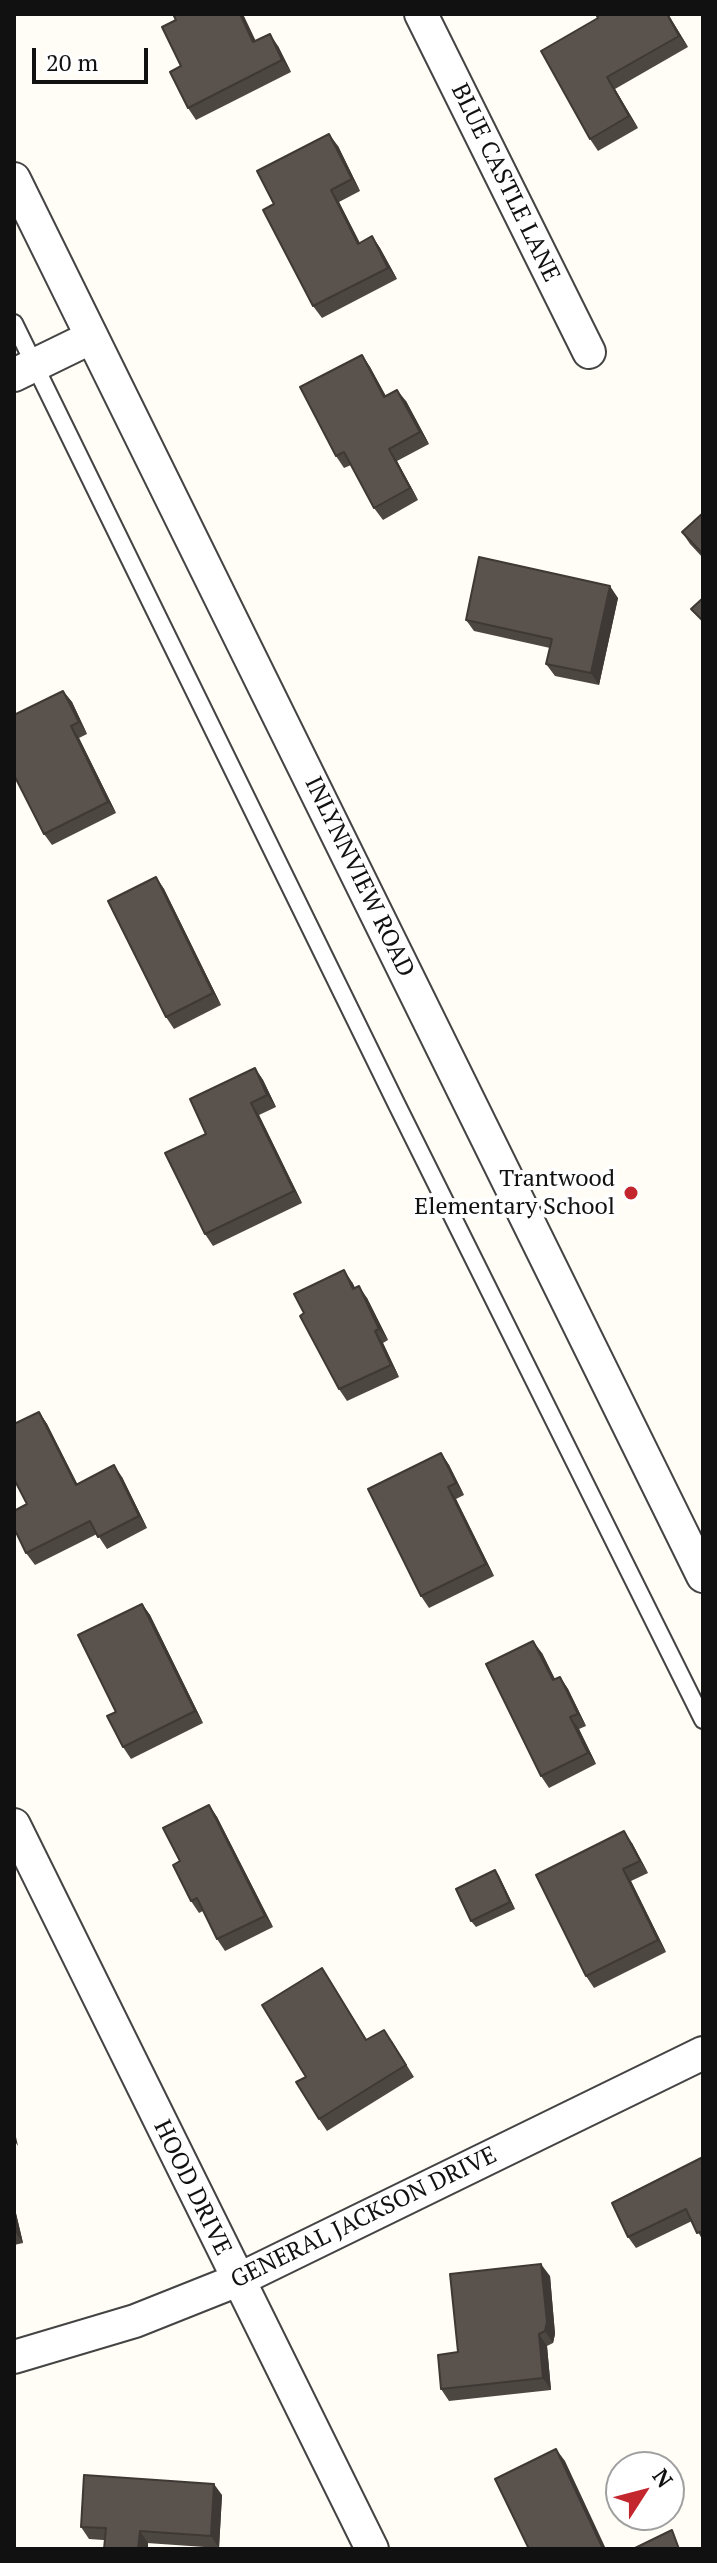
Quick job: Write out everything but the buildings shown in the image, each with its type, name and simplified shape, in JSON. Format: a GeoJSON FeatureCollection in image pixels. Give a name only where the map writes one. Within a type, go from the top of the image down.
{"type":"FeatureCollection","features":[{"type":"Feature","properties":{"kind":"street","name":"BLUE CASTLE LANE"},"geometry":{"type":"LineString","coordinates":[[421,14],[589,352]]}},
{"type":"Feature","properties":{"kind":"street","name":"INLYNNVIEW ROAD"},"geometry":{"type":"LineString","coordinates":[[14,179],[703,1576]]}},
{"type":"Feature","properties":{"kind":"street"},"geometry":{"type":"LineString","coordinates":[[24,370],[92,337]]}},
{"type":"Feature","properties":{"kind":"street","name":"HOOD DRIVE"},"geometry":{"type":"LineString","coordinates":[[14,1825],[372,2549]]}},
{"type":"Feature","properties":{"kind":"street","name":"GENERAL JACKSON DRIVE"},"geometry":{"type":"LineString","coordinates":[[14,2357],[135,2321],[238,2280],[703,2053]]}},
{"type":"Feature","properties":{"kind":"lane"},"geometry":{"type":"LineString","coordinates":[[14,323],[24,370],[397,1105],[703,1720]]}},
{"type":"Feature","properties":{"kind":"place","name":"Trantwood Elementary School"},"geometry":{"type":"Point","coordinates":[631,1193]}}]}
